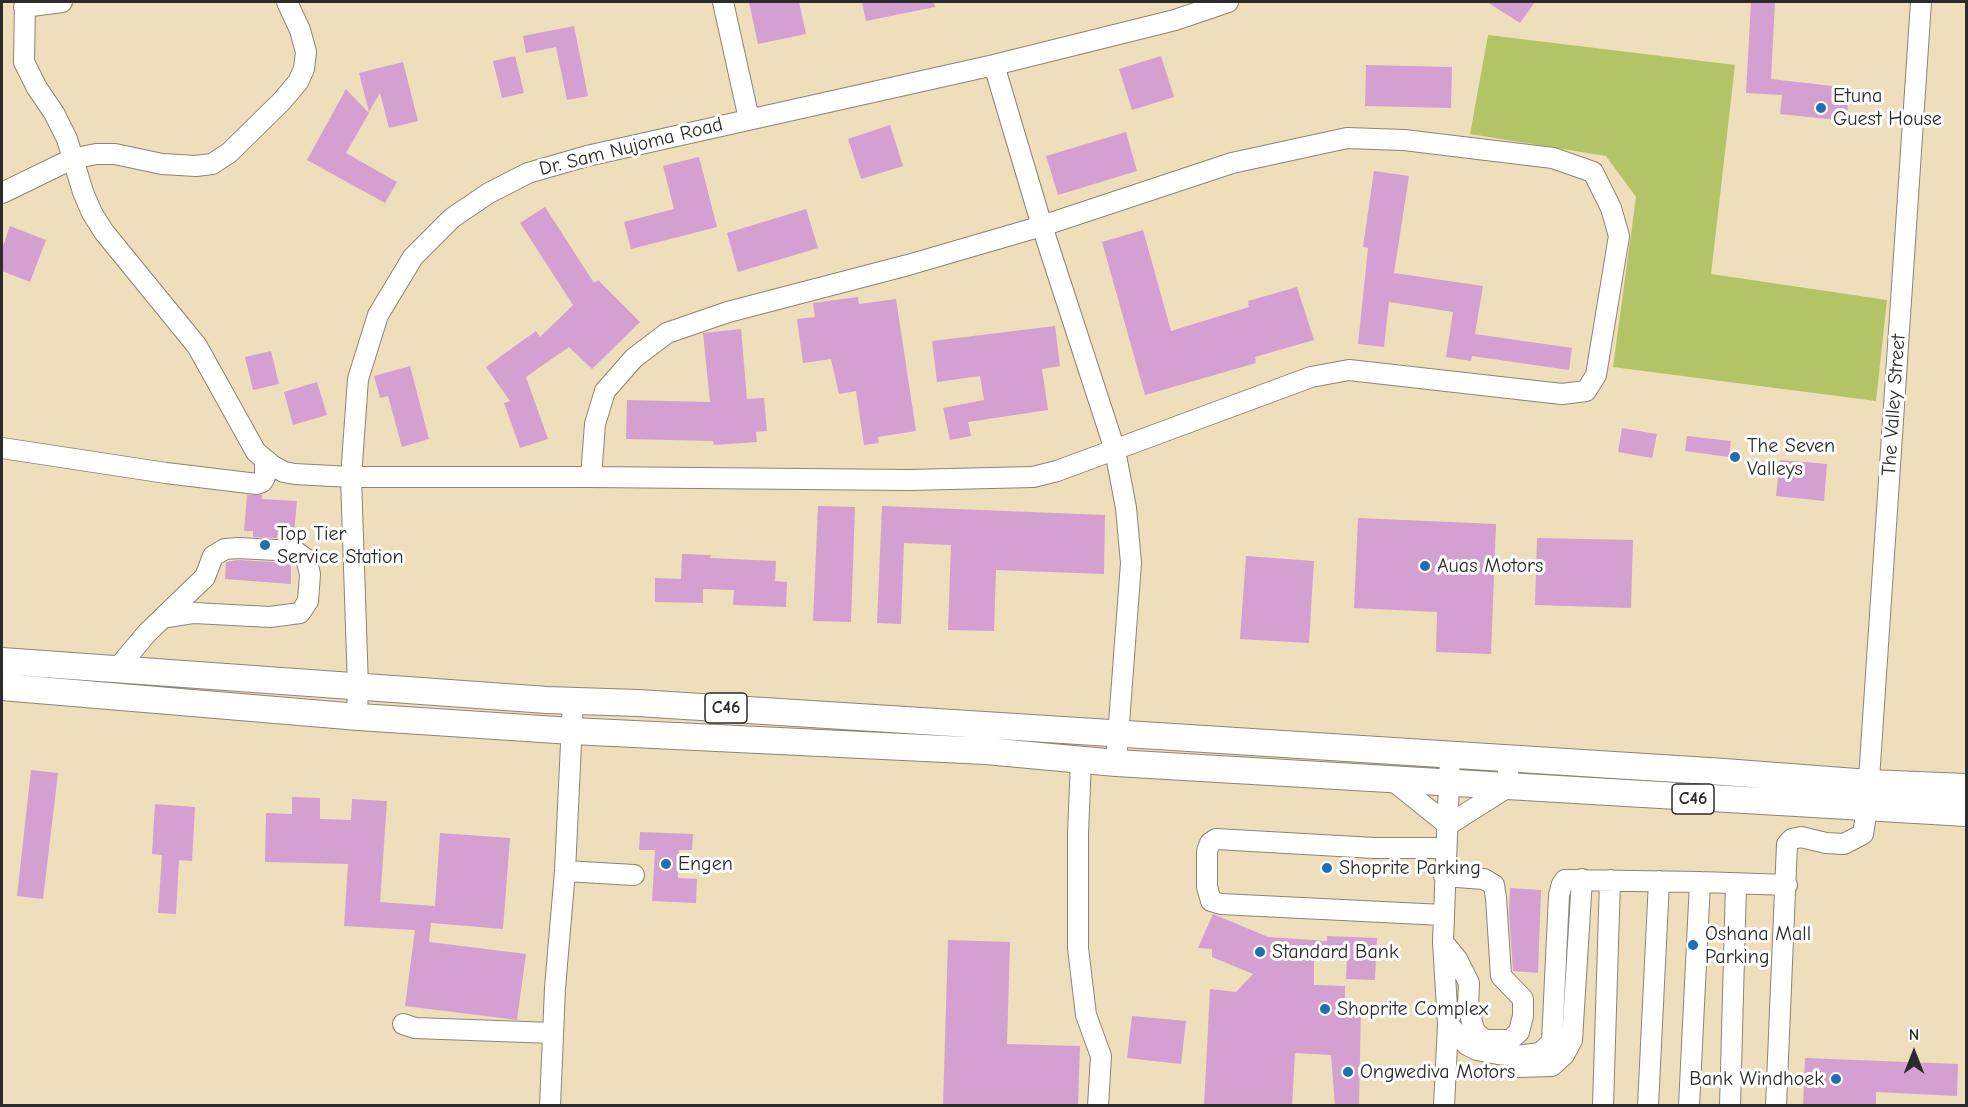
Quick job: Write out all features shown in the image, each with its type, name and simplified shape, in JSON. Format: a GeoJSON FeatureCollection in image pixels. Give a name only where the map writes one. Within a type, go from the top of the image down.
{"type":"FeatureCollection","features":[{"type":"Feature","properties":{"kind":"main road","name":"C46"},"geometry":{"type":"LineString","coordinates":[[2,662],[573,701],[638,703],[1869,783],[1966,787]]}},
{"type":"Feature","properties":{"kind":"main road","name":"C46"},"geometry":{"type":"LineString","coordinates":[[2,687],[357,717],[572,731],[986,751],[1116,763],[1867,809],[1966,813]]}},
{"type":"Feature","properties":{"kind":"street"},"geometry":{"type":"LineString","coordinates":[[62,2],[25,4],[24,62],[36,88],[54,113],[67,139],[83,192],[92,213],[104,232],[197,346],[256,452],[284,472],[295,474],[351,477],[909,480],[1019,478],[1047,474],[1311,377],[1349,370],[1562,394],[1586,391],[1596,375],[1619,236],[1611,208],[1593,172],[1553,158],[1404,140],[1347,138],[1232,163],[1042,226],[908,265],[728,312],[667,333],[634,358],[605,391],[594,424],[591,477]]}},
{"type":"Feature","properties":{"kind":"street"},"geometry":{"type":"LineString","coordinates":[[2,193],[72,159],[96,154],[116,154],[162,164],[196,166],[212,164],[229,153],[281,102],[298,82],[304,69],[306,52],[300,30],[286,2]]}},
{"type":"Feature","properties":{"kind":"street"},"geometry":{"type":"LineString","coordinates":[[723,2],[749,118]]}},
{"type":"Feature","properties":{"kind":"street","name":"Dr. Sam Nujoma Road"},"geometry":{"type":"LineString","coordinates":[[357,717],[351,477],[358,379],[378,315],[413,257],[452,218],[489,193],[528,173],[587,156],[994,65],[1174,20],[1228,2]]}},
{"type":"Feature","properties":{"kind":"street","name":"The Valley Street"},"geometry":{"type":"LineString","coordinates":[[1787,885],[1788,844],[1792,839],[1801,837],[1826,843],[1844,844],[1863,834],[1867,809],[1921,2]]}},
{"type":"Feature","properties":{"kind":"street"},"geometry":{"type":"LineString","coordinates":[[994,65],[1042,226],[1115,450],[1126,508],[1131,563],[1116,763]]}},
{"type":"Feature","properties":{"kind":"street"},"geometry":{"type":"LineString","coordinates":[[2,448],[166,473],[257,484],[265,477],[265,460]]}},
{"type":"Feature","properties":{"kind":"street"},"geometry":{"type":"LineString","coordinates":[[116,670],[147,633],[205,577],[213,556],[225,549],[238,548],[295,551],[306,559],[310,574],[308,601],[300,613],[270,617],[194,613],[163,618]]}},
{"type":"Feature","properties":{"kind":"street"},"geometry":{"type":"LineString","coordinates":[[550,1106],[554,1005],[566,871],[573,701]]}},
{"type":"Feature","properties":{"kind":"street"},"geometry":{"type":"LineString","coordinates":[[1444,1106],[1448,1024],[1443,915],[1450,756]]}},
{"type":"Feature","properties":{"kind":"street"},"geometry":{"type":"LineString","coordinates":[[1448,825],[1508,787],[1509,758]]}},
{"type":"Feature","properties":{"kind":"street"},"geometry":{"type":"LineString","coordinates":[[1081,760],[1078,834],[1078,948],[1086,1015],[1101,1056],[1098,1106]]}},
{"type":"Feature","properties":{"kind":"street"},"geometry":{"type":"LineString","coordinates":[[1391,779],[1448,825]]}},
{"type":"Feature","properties":{"kind":"street"},"geometry":{"type":"LineString","coordinates":[[1443,915],[1221,904],[1211,901],[1208,887],[1207,851],[1210,843],[1216,839],[1374,848],[1446,848]]}},
{"type":"Feature","properties":{"kind":"street"},"geometry":{"type":"LineString","coordinates":[[566,871],[634,875]]}},
{"type":"Feature","properties":{"kind":"street"},"geometry":{"type":"LineString","coordinates":[[1443,942],[1457,958],[1469,983],[1468,1008],[1475,1032],[1485,1040],[1510,1040],[1518,1032],[1523,1016],[1523,999],[1501,976],[1494,885],[1484,879],[1444,876]]}},
{"type":"Feature","properties":{"kind":"street"},"geometry":{"type":"LineString","coordinates":[[1447,1046],[1478,1063],[1506,1067],[1552,1066],[1564,1055],[1572,1040],[1582,879]]}},
{"type":"Feature","properties":{"kind":"street"},"geometry":{"type":"LineString","coordinates":[[1448,1024],[1467,1045],[1477,1050],[1498,1054],[1516,1056],[1539,1053],[1552,1042],[1559,895],[1565,880],[1787,885],[1776,1106]]}},
{"type":"Feature","properties":{"kind":"street"},"geometry":{"type":"LineString","coordinates":[[1603,1106],[1610,880]]}},
{"type":"Feature","properties":{"kind":"street"},"geometry":{"type":"LineString","coordinates":[[1648,1106],[1659,881]]}},
{"type":"Feature","properties":{"kind":"street"},"geometry":{"type":"LineString","coordinates":[[1689,1106],[1700,882]]}},
{"type":"Feature","properties":{"kind":"street"},"geometry":{"type":"LineString","coordinates":[[1730,1106],[1736,884]]}},
{"type":"Feature","properties":{"kind":"street"},"geometry":{"type":"LineString","coordinates":[[403,1024],[415,1028],[553,1033]]}},
{"type":"Feature","properties":{"kind":"green space"},"geometry":{"type":"Polygon","coordinates":[[[1488,35],[1735,65],[1711,274],[1887,300],[1876,401],[1613,367],[1636,197],[1606,156],[1470,134],[1488,35]]]}},
{"type":"Feature","properties":{"kind":"building"},"geometry":{"type":"Polygon","coordinates":[[[749,2],[799,2],[806,34],[758,44],[749,2]]]}},
{"type":"Feature","properties":{"kind":"building"},"geometry":{"type":"Polygon","coordinates":[[[862,2],[934,2],[935,7],[866,21],[862,2]]]}},
{"type":"Feature","properties":{"kind":"building"},"geometry":{"type":"Polygon","coordinates":[[[1487,2],[1535,2],[1520,23],[1487,2]]]}},
{"type":"Feature","properties":{"kind":"building"},"geometry":{"type":"Polygon","coordinates":[[[1751,2],[1775,2],[1771,79],[1850,88],[1846,121],[1780,114],[1782,95],[1746,93],[1751,2]]]}},
{"type":"Feature","properties":{"kind":"building"},"geometry":{"type":"Polygon","coordinates":[[[574,26],[588,96],[567,100],[556,47],[526,53],[523,36],[574,26]]]}},
{"type":"Feature","properties":{"kind":"building"},"geometry":{"type":"Polygon","coordinates":[[[515,56],[524,93],[502,98],[493,61],[515,56]]]}},
{"type":"Feature","properties":{"kind":"building"},"geometry":{"type":"Polygon","coordinates":[[[1161,56],[1174,97],[1132,110],[1119,69],[1161,56]]]}},
{"type":"Feature","properties":{"kind":"building"},"geometry":{"type":"Polygon","coordinates":[[[403,62],[418,121],[389,128],[380,93],[369,112],[359,73],[403,62]]]}},
{"type":"Feature","properties":{"kind":"building"},"geometry":{"type":"Polygon","coordinates":[[[1366,65],[1452,67],[1451,108],[1365,106],[1366,65]]]}},
{"type":"Feature","properties":{"kind":"building"},"geometry":{"type":"Polygon","coordinates":[[[346,89],[369,113],[346,153],[397,182],[385,203],[307,160],[346,89]]]}},
{"type":"Feature","properties":{"kind":"building"},"geometry":{"type":"Polygon","coordinates":[[[890,125],[903,166],[861,179],[848,139],[890,125]]]}},
{"type":"Feature","properties":{"kind":"building"},"geometry":{"type":"Polygon","coordinates":[[[1126,132],[1137,171],[1058,195],[1046,156],[1126,132]]]}},
{"type":"Feature","properties":{"kind":"building"},"geometry":{"type":"Polygon","coordinates":[[[699,157],[717,227],[631,249],[624,222],[674,209],[663,166],[699,157]]]}},
{"type":"Feature","properties":{"kind":"building"},"geometry":{"type":"Polygon","coordinates":[[[1374,171],[1409,176],[1394,273],[1483,286],[1475,334],[1572,348],[1569,370],[1472,356],[1471,361],[1446,357],[1453,312],[1389,302],[1384,347],[1358,344],[1368,248],[1363,247],[1374,171]]]}},
{"type":"Feature","properties":{"kind":"building"},"geometry":{"type":"Polygon","coordinates":[[[545,207],[594,283],[598,280],[640,322],[592,369],[569,347],[526,377],[548,439],[520,448],[504,403],[510,401],[486,367],[536,331],[540,337],[573,305],[520,223],[545,207]]]}},
{"type":"Feature","properties":{"kind":"building"},"geometry":{"type":"Polygon","coordinates":[[[806,209],[818,248],[738,272],[727,233],[806,209]]]}},
{"type":"Feature","properties":{"kind":"building"},"geometry":{"type":"Polygon","coordinates":[[[10,226],[46,240],[30,282],[2,271],[2,249],[10,226]]]}},
{"type":"Feature","properties":{"kind":"building"},"geometry":{"type":"Polygon","coordinates":[[[1143,230],[1171,331],[1249,307],[1248,301],[1297,287],[1314,340],[1255,357],[1256,363],[1145,395],[1102,242],[1143,230]]]}},
{"type":"Feature","properties":{"kind":"building"},"geometry":{"type":"Polygon","coordinates":[[[858,297],[859,304],[896,299],[916,431],[878,437],[879,443],[864,445],[856,391],[839,394],[831,359],[803,363],[797,319],[815,317],[813,303],[858,297]]]}},
{"type":"Feature","properties":{"kind":"building"},"geometry":{"type":"Polygon","coordinates":[[[1055,326],[1060,366],[1042,369],[1048,410],[968,422],[971,436],[950,440],[943,408],[984,400],[980,376],[937,382],[932,341],[1055,326]]]}},
{"type":"Feature","properties":{"kind":"building"},"geometry":{"type":"Polygon","coordinates":[[[741,329],[747,399],[764,398],[767,431],[756,432],[757,442],[714,445],[713,441],[626,439],[627,400],[710,402],[703,333],[741,329]]]}},
{"type":"Feature","properties":{"kind":"building"},"geometry":{"type":"Polygon","coordinates":[[[271,351],[279,384],[253,390],[245,357],[271,351]]]}},
{"type":"Feature","properties":{"kind":"building"},"geometry":{"type":"Polygon","coordinates":[[[410,366],[429,439],[402,447],[388,396],[380,398],[374,376],[410,366]]]}},
{"type":"Feature","properties":{"kind":"building"},"geometry":{"type":"Polygon","coordinates":[[[317,382],[327,415],[293,425],[284,392],[317,382]]]}},
{"type":"Feature","properties":{"kind":"building"},"geometry":{"type":"Polygon","coordinates":[[[1622,428],[1657,434],[1652,458],[1618,452],[1622,428]]]}},
{"type":"Feature","properties":{"kind":"building"},"geometry":{"type":"Polygon","coordinates":[[[1687,436],[1731,441],[1729,457],[1685,451],[1687,436]]]}},
{"type":"Feature","properties":{"kind":"building"},"geometry":{"type":"Polygon","coordinates":[[[1780,460],[1827,464],[1824,501],[1776,496],[1780,460]]]}},
{"type":"Feature","properties":{"kind":"building"},"geometry":{"type":"Polygon","coordinates":[[[247,495],[262,495],[262,499],[297,501],[294,533],[278,532],[277,538],[253,537],[253,531],[244,531],[247,495]]]}},
{"type":"Feature","properties":{"kind":"building"},"geometry":{"type":"Polygon","coordinates":[[[818,506],[855,507],[851,622],[813,621],[818,506]]]}},
{"type":"Feature","properties":{"kind":"building"},"geometry":{"type":"Polygon","coordinates":[[[882,506],[1105,515],[1104,574],[996,570],[994,631],[948,630],[951,545],[904,543],[901,624],[877,623],[882,506]]]}},
{"type":"Feature","properties":{"kind":"building","name":"Auas Motors"},"geometry":{"type":"Polygon","coordinates":[[[1358,518],[1496,524],[1491,654],[1436,652],[1437,612],[1354,608],[1358,518]]]}},
{"type":"Feature","properties":{"kind":"building"},"geometry":{"type":"Polygon","coordinates":[[[1537,538],[1633,540],[1631,608],[1535,605],[1537,538]]]}},
{"type":"Feature","properties":{"kind":"building"},"geometry":{"type":"Polygon","coordinates":[[[682,554],[711,555],[710,558],[776,561],[775,581],[787,582],[786,607],[733,605],[734,590],[703,589],[703,603],[655,602],[655,578],[681,579],[682,554]]]}},
{"type":"Feature","properties":{"kind":"building"},"geometry":{"type":"Polygon","coordinates":[[[1246,556],[1314,561],[1309,643],[1240,639],[1246,556]]]}},
{"type":"Feature","properties":{"kind":"building"},"geometry":{"type":"Polygon","coordinates":[[[238,560],[291,563],[291,584],[225,579],[226,562],[238,560]]]}},
{"type":"Feature","properties":{"kind":"building"},"geometry":{"type":"Polygon","coordinates":[[[31,770],[58,773],[43,899],[17,896],[31,770]]]}},
{"type":"Feature","properties":{"kind":"building"},"geometry":{"type":"Polygon","coordinates":[[[292,797],[320,798],[320,819],[351,820],[352,799],[387,801],[380,902],[435,906],[440,833],[510,838],[503,929],[431,923],[429,942],[526,954],[517,1020],[405,1006],[415,930],[344,926],[348,864],[265,862],[266,813],[292,814],[292,797]]]}},
{"type":"Feature","properties":{"kind":"building"},"geometry":{"type":"Polygon","coordinates":[[[155,804],[195,807],[192,861],[179,860],[176,914],[158,913],[162,855],[152,854],[155,804]]]}},
{"type":"Feature","properties":{"kind":"building","name":"Engen"},"geometry":{"type":"Polygon","coordinates":[[[640,832],[693,834],[692,850],[679,850],[678,878],[697,879],[696,903],[652,901],[655,850],[639,850],[640,832]]]}},
{"type":"Feature","properties":{"kind":"building"},"geometry":{"type":"Polygon","coordinates":[[[1510,888],[1541,890],[1538,973],[1513,971],[1509,913],[1510,888]]]}},
{"type":"Feature","properties":{"kind":"building","name":"Shoprite Complex"},"geometry":{"type":"Polygon","coordinates":[[[1213,914],[1268,937],[1327,941],[1327,936],[1377,938],[1375,980],[1346,979],[1347,958],[1314,956],[1314,985],[1345,986],[1345,1005],[1361,1006],[1359,1106],[1335,1106],[1331,1055],[1295,1053],[1292,1106],[1204,1106],[1210,989],[1236,992],[1253,974],[1212,957],[1212,949],[1198,948],[1213,914]]]}},
{"type":"Feature","properties":{"kind":"building"},"geometry":{"type":"Polygon","coordinates":[[[948,940],[1010,942],[1007,1044],[1080,1046],[1078,1106],[943,1106],[948,940]]]}},
{"type":"Feature","properties":{"kind":"building"},"geometry":{"type":"Polygon","coordinates":[[[1132,1016],[1186,1021],[1181,1064],[1127,1058],[1132,1016]]]}},
{"type":"Feature","properties":{"kind":"building"},"geometry":{"type":"Polygon","coordinates":[[[1805,1058],[1958,1064],[1957,1096],[1876,1092],[1876,1106],[1803,1106],[1805,1058]]]}},
{"type":"Feature","properties":{"kind":"place","name":"Etuna Guest House"},"geometry":{"type":"Point","coordinates":[1821,108]}},
{"type":"Feature","properties":{"kind":"place","name":"The Seven Valleys"},"geometry":{"type":"Point","coordinates":[1735,457]}},
{"type":"Feature","properties":{"kind":"place","name":"Top Tier Service Station"},"geometry":{"type":"Point","coordinates":[265,545]}},
{"type":"Feature","properties":{"kind":"place","name":"Auas Motors"},"geometry":{"type":"Point","coordinates":[1425,566]}},
{"type":"Feature","properties":{"kind":"place","name":"Engen"},"geometry":{"type":"Point","coordinates":[666,864]}},
{"type":"Feature","properties":{"kind":"place","name":"Shoprite Parking"},"geometry":{"type":"Point","coordinates":[1327,868]}},
{"type":"Feature","properties":{"kind":"place","name":"Oshana Mall Parking"},"geometry":{"type":"Point","coordinates":[1693,945]}},
{"type":"Feature","properties":{"kind":"place","name":"Standard Bank"},"geometry":{"type":"Point","coordinates":[1260,952]}},
{"type":"Feature","properties":{"kind":"place","name":"Shoprite Complex"},"geometry":{"type":"Point","coordinates":[1325,1009]}},
{"type":"Feature","properties":{"kind":"place","name":"Ongwediva Motors"},"geometry":{"type":"Point","coordinates":[1348,1072]}},
{"type":"Feature","properties":{"kind":"place","name":"Bank Windhoek"},"geometry":{"type":"Point","coordinates":[1836,1079]}}]}
